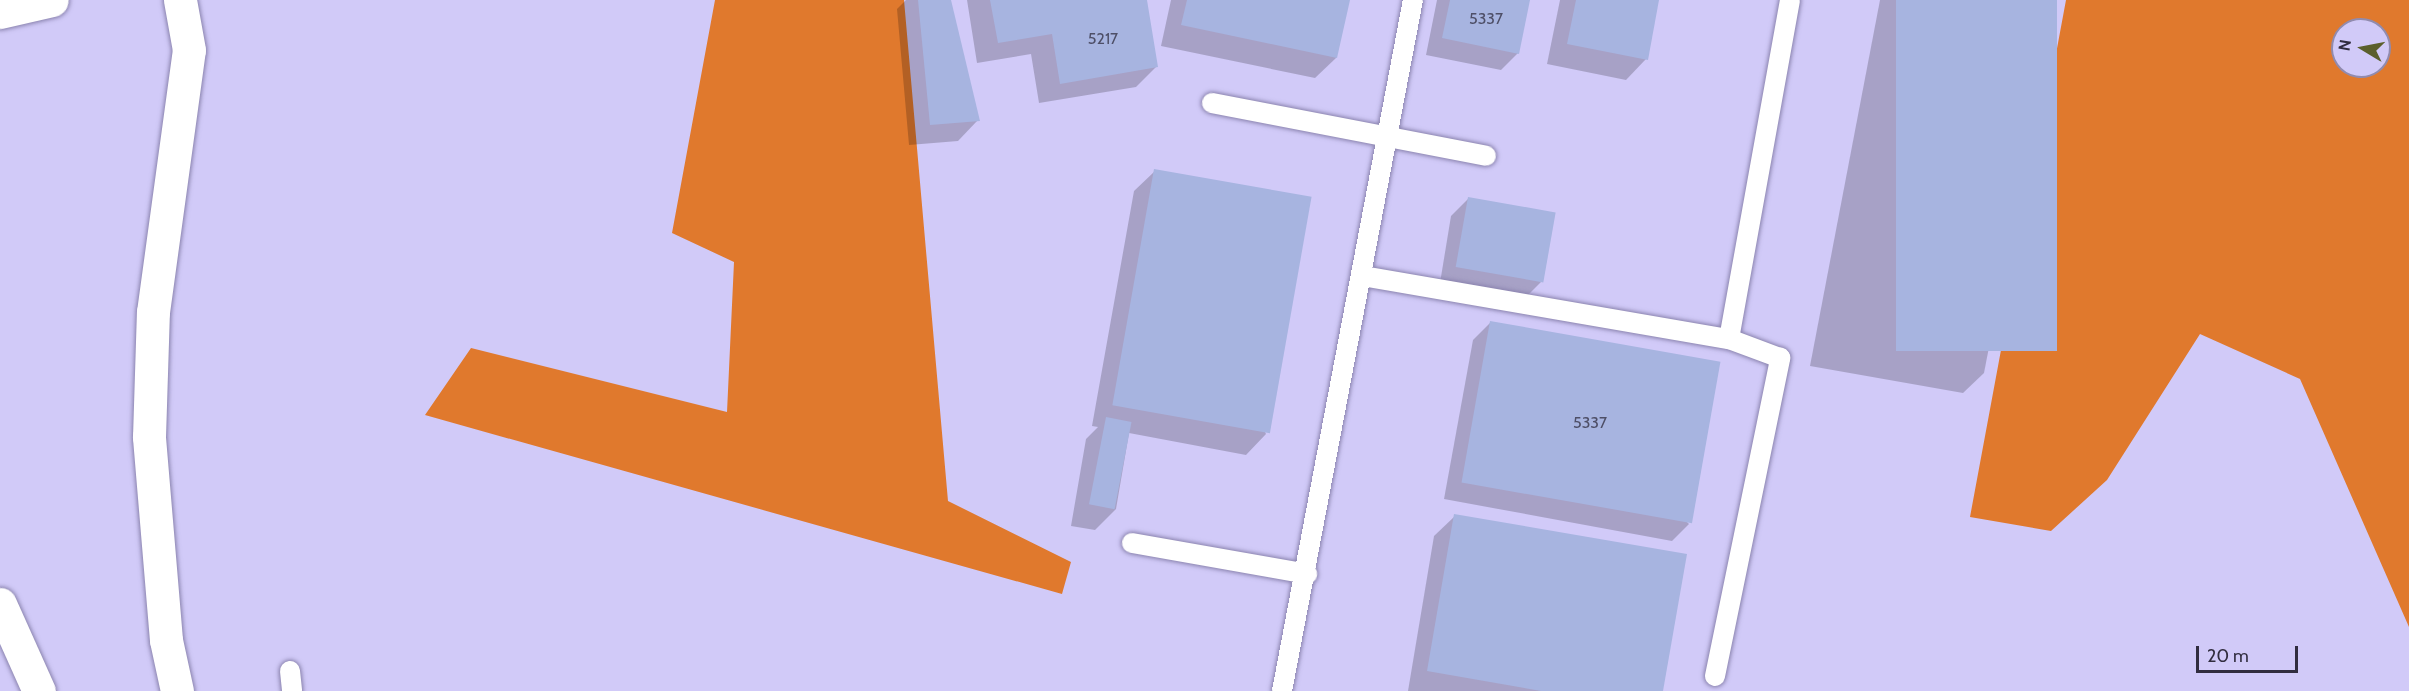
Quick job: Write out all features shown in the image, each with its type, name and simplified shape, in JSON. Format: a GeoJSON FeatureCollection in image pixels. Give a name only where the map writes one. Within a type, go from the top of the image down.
{"type":"FeatureCollection","features":[{"type":"Feature","properties":{"kind":"main road"},"geometry":{"type":"LineString","coordinates":[[0,12],[52,0]]}},
{"type":"Feature","properties":{"kind":"main road"},"geometry":{"type":"LineString","coordinates":[[177,691],[166,640],[149,437],[153,312],[189,50],[180,0]]}},
{"type":"Feature","properties":{"kind":"main road"},"geometry":{"type":"LineString","coordinates":[[0,604],[39,691]]}},
{"type":"Feature","properties":{"kind":"lane"},"geometry":{"type":"LineString","coordinates":[[1282,691],[1389,139],[1413,0]]}},
{"type":"Feature","properties":{"kind":"lane"},"geometry":{"type":"LineString","coordinates":[[1729,339],[1790,0]]}},
{"type":"Feature","properties":{"kind":"lane"},"geometry":{"type":"LineString","coordinates":[[1212,103],[1486,156]]}},
{"type":"Feature","properties":{"kind":"lane"},"geometry":{"type":"LineString","coordinates":[[1363,276],[1729,339],[1780,358],[1715,676]]}},
{"type":"Feature","properties":{"kind":"lane"},"geometry":{"type":"LineString","coordinates":[[1132,543],[1306,574]]}},
{"type":"Feature","properties":{"kind":"lane"},"geometry":{"type":"LineString","coordinates":[[290,671],[292,691]]}},
{"type":"Feature","properties":{"kind":"shaded area"},"geometry":{"type":"Polygon","coordinates":[[[715,0],[904,0],[948,501],[1071,562],[1062,594],[425,415],[471,348],[727,412],[734,262],[672,233],[715,0]]]}},
{"type":"Feature","properties":{"kind":"shaded area"},"geometry":{"type":"Polygon","coordinates":[[[2066,0],[2409,0],[2409,627],[2300,379],[2200,334],[2107,480],[2051,531],[1970,517],[2066,0]]]}},
{"type":"Feature","properties":{"kind":"building"},"geometry":{"type":"Polygon","coordinates":[[[918,0],[951,0],[980,121],[930,125],[918,0]]]}},
{"type":"Feature","properties":{"kind":"building"},"geometry":{"type":"Polygon","coordinates":[[[990,0],[1147,0],[1158,67],[1060,84],[1052,34],[998,43],[990,0]]]}},
{"type":"Feature","properties":{"kind":"building"},"geometry":{"type":"Polygon","coordinates":[[[1187,0],[1350,0],[1337,58],[1181,25],[1187,0]]]}},
{"type":"Feature","properties":{"kind":"building"},"geometry":{"type":"Polygon","coordinates":[[[1450,0],[1530,0],[1519,54],[1442,38],[1450,0]]]}},
{"type":"Feature","properties":{"kind":"building"},"geometry":{"type":"Polygon","coordinates":[[[1576,0],[1659,0],[1648,60],[1567,44],[1576,0]]]}},
{"type":"Feature","properties":{"kind":"building"},"geometry":{"type":"Polygon","coordinates":[[[1896,0],[2057,0],[2057,351],[1896,351],[1896,0]]]}},
{"type":"Feature","properties":{"kind":"building"},"geometry":{"type":"Polygon","coordinates":[[[1154,169],[1312,197],[1270,433],[1112,405],[1154,169]]]}},
{"type":"Feature","properties":{"kind":"building"},"geometry":{"type":"Polygon","coordinates":[[[1468,197],[1556,212],[1543,282],[1456,267],[1468,197]]]}},
{"type":"Feature","properties":{"kind":"building"},"geometry":{"type":"Polygon","coordinates":[[[1490,321],[1720,362],[1692,523],[1462,483],[1490,321]]]}},
{"type":"Feature","properties":{"kind":"building"},"geometry":{"type":"Polygon","coordinates":[[[1106,417],[1132,422],[1115,509],[1089,504],[1106,417]]]}},
{"type":"Feature","properties":{"kind":"building"},"geometry":{"type":"Polygon","coordinates":[[[1454,514],[1687,554],[1663,691],[1541,691],[1427,671],[1454,514]]]}}]}
